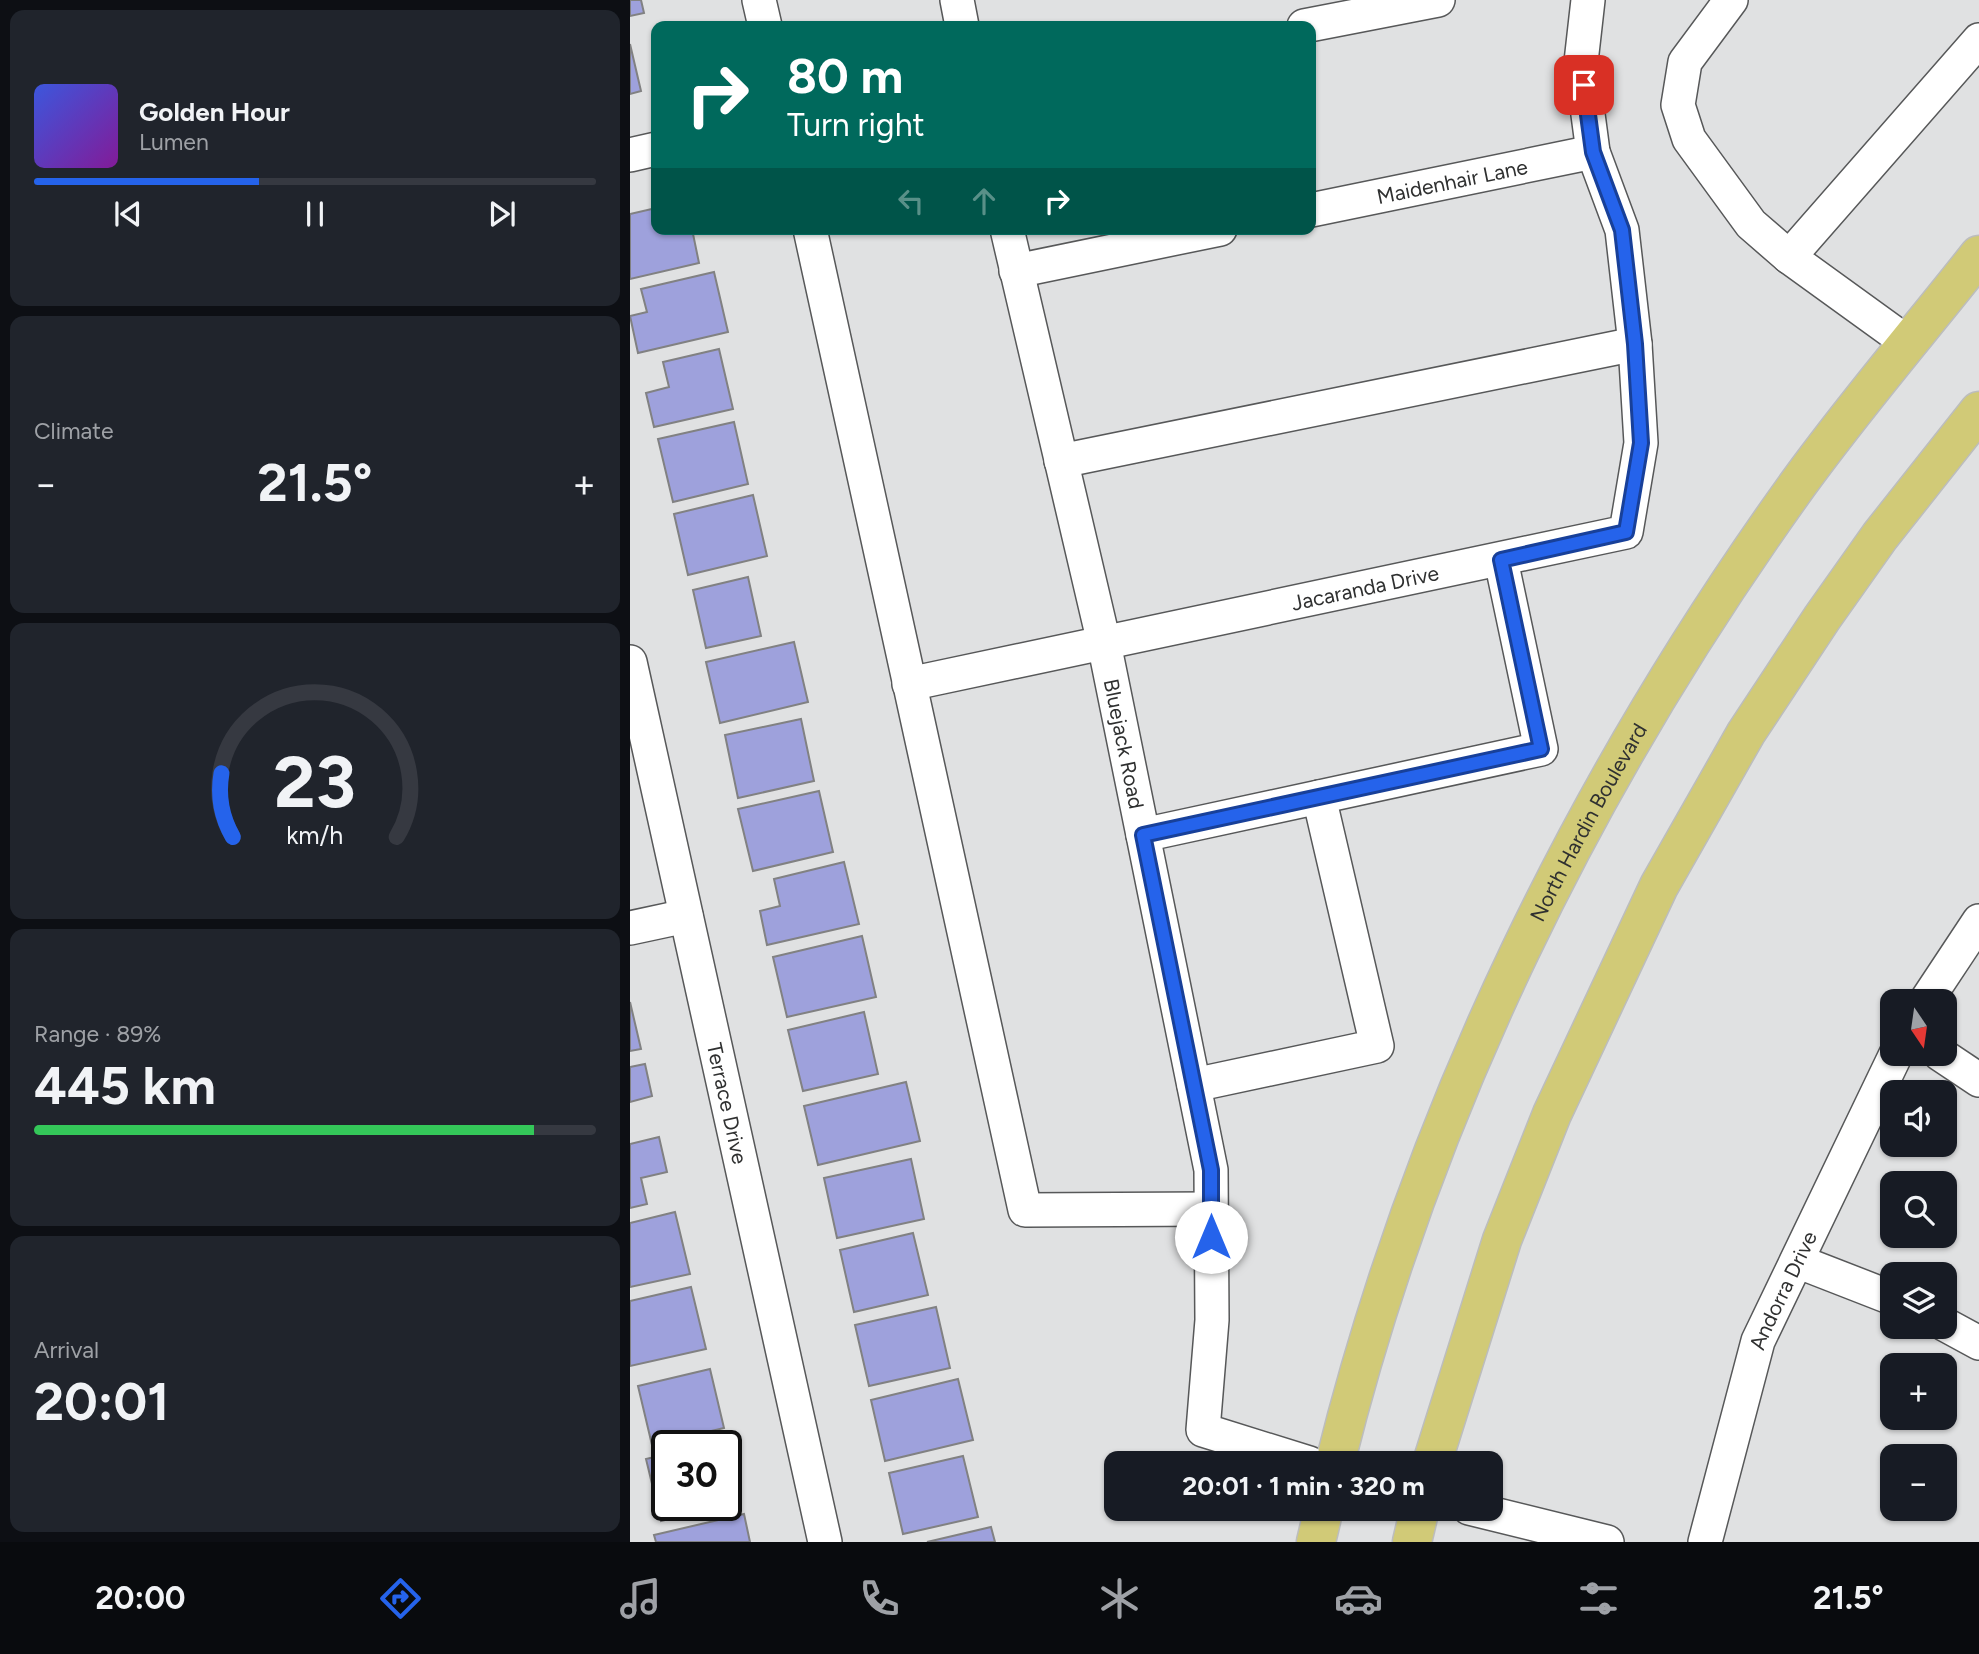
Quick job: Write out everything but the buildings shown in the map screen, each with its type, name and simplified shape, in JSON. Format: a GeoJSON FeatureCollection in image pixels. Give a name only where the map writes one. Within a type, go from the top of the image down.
{"type":"FeatureCollection","features":[{"type":"Feature","properties":{"kind":"main road","name":"North Hardin Boulevard"},"geometry":{"type":"LineString","coordinates":[[1338,1451],[1374,1325],[1444,1121],[1521,946],[1567,855],[1691,640],[1800,481],[1979,255]]}},
{"type":"Feature","properties":{"kind":"main road"},"geometry":{"type":"LineString","coordinates":[[1436,1451],[1512,1215],[1585,1039],[1659,886],[1746,733],[1814,629],[1880,536],[1979,411]]}},
{"type":"Feature","properties":{"kind":"main road"},"geometry":{"type":"LineString","coordinates":[[1316,1542],[1321,1521]]}},
{"type":"Feature","properties":{"kind":"main road"},"geometry":{"type":"LineString","coordinates":[[1412,1542],[1417,1521]]}},
{"type":"Feature","properties":{"kind":"street"},"geometry":{"type":"LineString","coordinates":[[759,0],[764,21]]}},
{"type":"Feature","properties":{"kind":"street"},"geometry":{"type":"LineString","coordinates":[[957,0],[961,21]]}},
{"type":"Feature","properties":{"kind":"street"},"geometry":{"type":"LineString","coordinates":[[1316,24],[1438,0]]}},
{"type":"Feature","properties":{"kind":"street"},"geometry":{"type":"LineString","coordinates":[[1061,461],[1635,344],[1622,230],[1593,152],[1581,62],[1588,0]]}},
{"type":"Feature","properties":{"kind":"street"},"geometry":{"type":"LineString","coordinates":[[1731,0],[1685,62],[1678,106],[1689,139],[1751,224],[1789,257],[1908,343]]}},
{"type":"Feature","properties":{"kind":"street"},"geometry":{"type":"LineString","coordinates":[[1789,257],[1979,40]]}},
{"type":"Feature","properties":{"kind":"street"},"geometry":{"type":"LineString","coordinates":[[630,155],[651,150]]}},
{"type":"Feature","properties":{"kind":"street","name":"Maidenhair Lane"},"geometry":{"type":"LineString","coordinates":[[1316,209],[1593,152]]}},
{"type":"Feature","properties":{"kind":"street"},"geometry":{"type":"LineString","coordinates":[[811,235],[1025,1210],[1211,1209]]}},
{"type":"Feature","properties":{"kind":"street","name":"Bluejack Road"},"geometry":{"type":"LineString","coordinates":[[1008,235],[1104,643],[1211,1170],[1212,1320],[1203,1430],[1270,1451]]}},
{"type":"Feature","properties":{"kind":"street"},"geometry":{"type":"LineString","coordinates":[[1016,271],[1191,235]]}},
{"type":"Feature","properties":{"kind":"street","name":"Jacaranda Drive"},"geometry":{"type":"LineString","coordinates":[[909,684],[1626,532],[1641,443],[1635,344]]}},
{"type":"Feature","properties":{"kind":"street"},"geometry":{"type":"LineString","coordinates":[[1143,835],[1541,749],[1501,560]]}},
{"type":"Feature","properties":{"kind":"street","name":"Terrace Drive"},"geometry":{"type":"LineString","coordinates":[[630,662],[825,1542]]}},
{"type":"Feature","properties":{"kind":"street"},"geometry":{"type":"LineString","coordinates":[[1194,1085],[1377,1046],[1318,797]]}},
{"type":"Feature","properties":{"kind":"street"},"geometry":{"type":"LineString","coordinates":[[630,928],[686,916]]}},
{"type":"Feature","properties":{"kind":"street"},"geometry":{"type":"LineString","coordinates":[[1934,989],[1979,921]]}},
{"type":"Feature","properties":{"kind":"street"},"geometry":{"type":"LineString","coordinates":[[1957,1065],[1979,1080]]}},
{"type":"Feature","properties":{"kind":"street","name":"Andorra Drive"},"geometry":{"type":"LineString","coordinates":[[1705,1542],[1758,1341],[1890,1066]]}},
{"type":"Feature","properties":{"kind":"street"},"geometry":{"type":"LineString","coordinates":[[1797,1261],[1880,1293]]}},
{"type":"Feature","properties":{"kind":"street"},"geometry":{"type":"LineString","coordinates":[[1957,1331],[1979,1343]]}},
{"type":"Feature","properties":{"kind":"street"},"geometry":{"type":"LineString","coordinates":[[1503,1516],[1607,1542]]}},
{"type":"Feature","properties":{"kind":"route"},"geometry":{"type":"LineString","coordinates":[[1211,1237],[1211,1170],[1143,835],[1541,749],[1501,560],[1626,532],[1641,443],[1635,344],[1622,230],[1593,152],[1584,85]]}}]}
